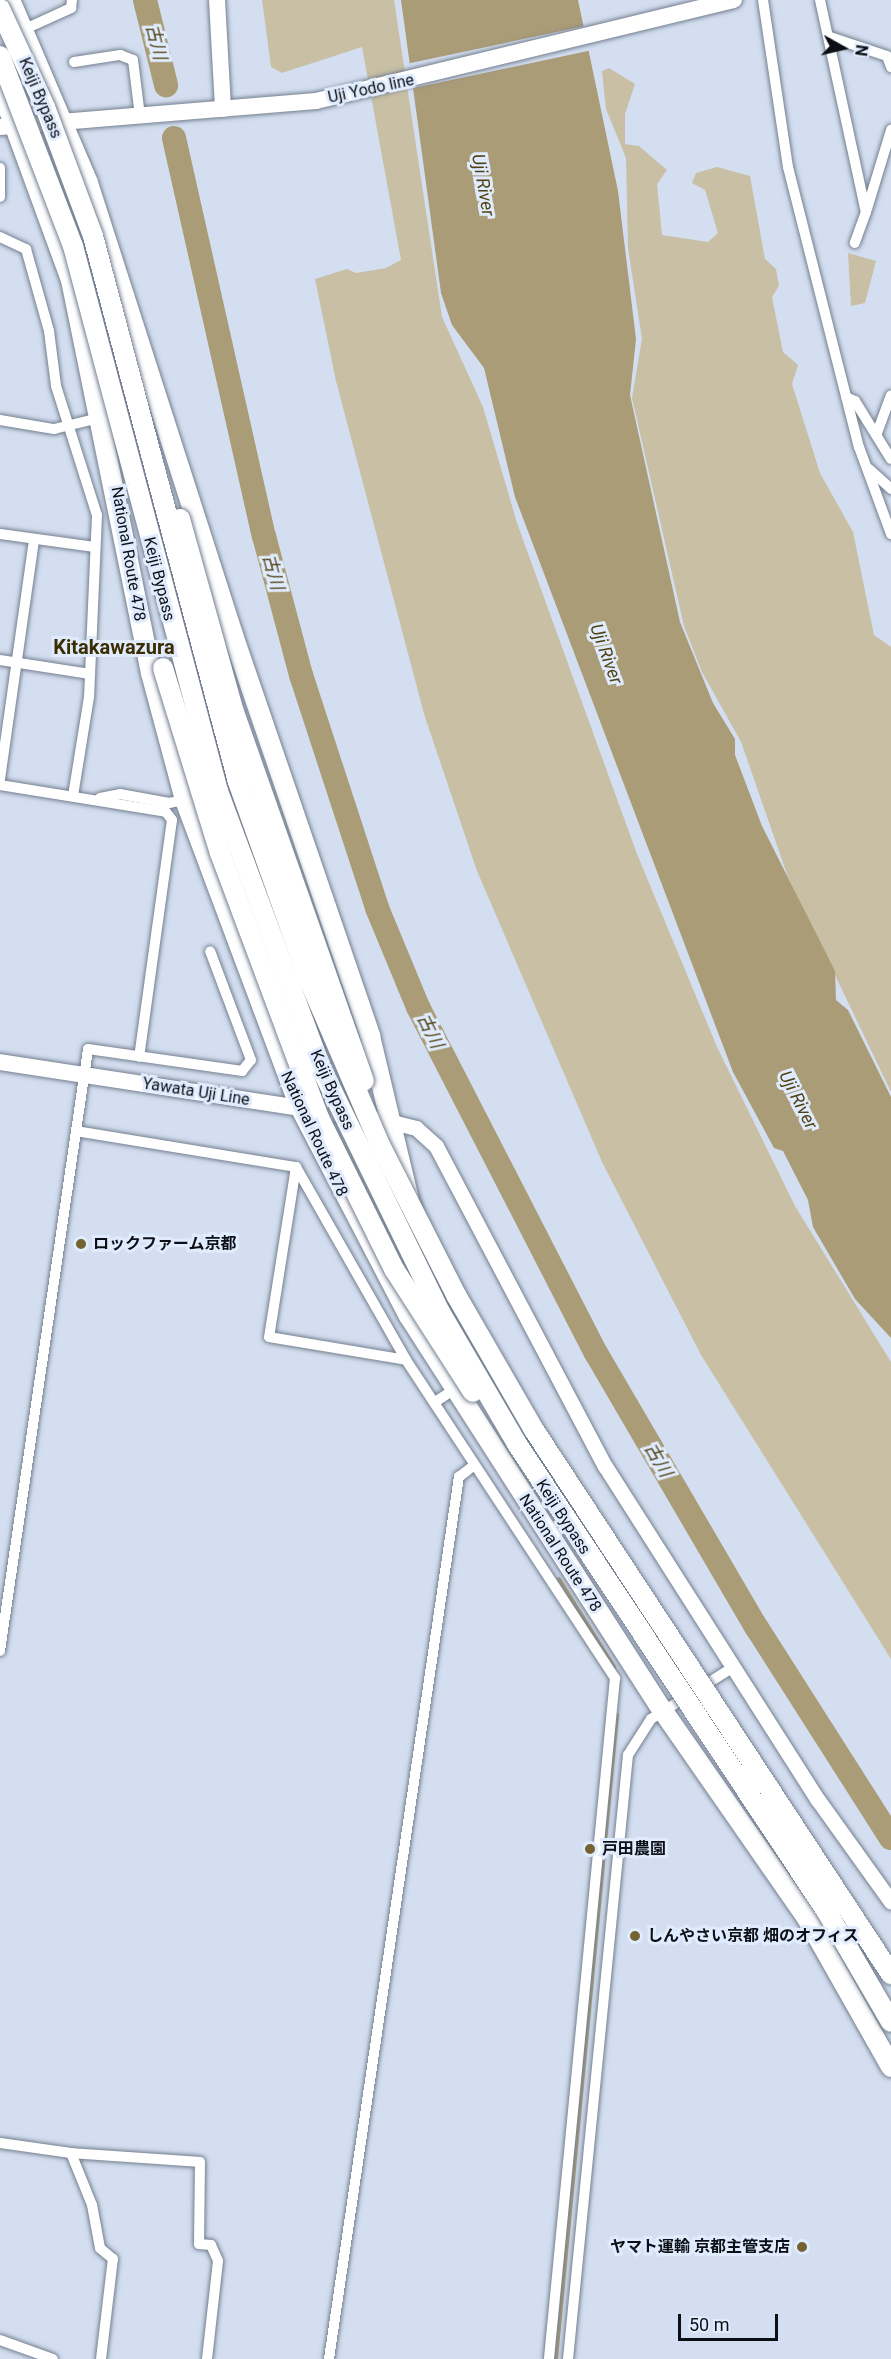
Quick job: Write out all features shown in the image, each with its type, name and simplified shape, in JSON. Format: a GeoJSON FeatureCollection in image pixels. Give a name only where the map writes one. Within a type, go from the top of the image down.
{"type":"FeatureCollection","features":[{"type":"Feature","properties":{"kind":"highway","name":"National Route 478"},"geometry":{"type":"LineString","coordinates":[[10,0],[67,123],[140,351],[370,1036],[449,1352],[490,1430],[667,1709],[743,1810],[891,1963]]}},
{"type":"Feature","properties":{"kind":"highway","name":"Keiji Bypass"},"geometry":{"type":"LineString","coordinates":[[0,9],[45,107],[93,236],[238,783],[309,980],[381,1148],[450,1285],[534,1430],[891,1974]]}},
{"type":"Feature","properties":{"kind":"highway","name":"Keiji Bypass"},"geometry":{"type":"LineString","coordinates":[[0,56],[73,246],[191,700],[288,987],[405,1245],[557,1509],[827,1912],[891,2022]]}},
{"type":"Feature","properties":{"kind":"highway","name":"National Route 478"},"geometry":{"type":"LineString","coordinates":[[0,86],[8,126],[70,280],[102,417],[151,673],[185,800],[300,1107],[368,1244],[455,1389],[808,1920],[891,2067]]}},
{"type":"Feature","properties":{"kind":"highway"},"geometry":{"type":"LineString","coordinates":[[140,351],[164,458],[234,712],[368,1095],[381,1148]]}},
{"type":"Feature","properties":{"kind":"highway"},"geometry":{"type":"LineString","coordinates":[[119,505],[163,668],[257,958],[345,1174],[394,1269],[456,1368],[557,1509]]}},
{"type":"Feature","properties":{"kind":"main road"},"geometry":{"type":"LineString","coordinates":[[217,0],[223,109]]}},
{"type":"Feature","properties":{"kind":"main road","name":"Uji Yodo line"},"geometry":{"type":"LineString","coordinates":[[8,126],[248,108],[352,94],[734,0]]}},
{"type":"Feature","properties":{"kind":"main road","name":"Yawata Uji Line"},"geometry":{"type":"LineString","coordinates":[[0,1062],[392,1122]]}},
{"type":"Feature","properties":{"kind":"street"},"geometry":{"type":"LineString","coordinates":[[25,29],[71,8],[72,0]]}},
{"type":"Feature","properties":{"kind":"street"},"geometry":{"type":"LineString","coordinates":[[763,0],[788,167],[846,397],[891,534]]}},
{"type":"Feature","properties":{"kind":"street"},"geometry":{"type":"LineString","coordinates":[[820,0],[830,37],[866,212]]}},
{"type":"Feature","properties":{"kind":"street"},"geometry":{"type":"LineString","coordinates":[[830,37],[886,56],[891,67]]}},
{"type":"Feature","properties":{"kind":"street"},"geometry":{"type":"LineString","coordinates":[[74,62],[120,55],[133,60],[140,116]]}},
{"type":"Feature","properties":{"kind":"street"},"geometry":{"type":"LineString","coordinates":[[855,243],[891,130]]}},
{"type":"Feature","properties":{"kind":"street"},"geometry":{"type":"LineString","coordinates":[[0,168],[0,197]]}},
{"type":"Feature","properties":{"kind":"street"},"geometry":{"type":"LineString","coordinates":[[0,237],[26,249],[69,423],[97,515],[90,674],[73,796]]}},
{"type":"Feature","properties":{"kind":"street"},"geometry":{"type":"LineString","coordinates":[[878,433],[891,395]]}},
{"type":"Feature","properties":{"kind":"street"},"geometry":{"type":"LineString","coordinates":[[846,397],[855,401],[878,433],[891,459]]}},
{"type":"Feature","properties":{"kind":"street"},"geometry":{"type":"LineString","coordinates":[[0,420],[54,429],[69,423],[102,417]]}},
{"type":"Feature","properties":{"kind":"street"},"geometry":{"type":"LineString","coordinates":[[868,469],[891,489]]}},
{"type":"Feature","properties":{"kind":"street"},"geometry":{"type":"LineString","coordinates":[[0,534],[95,547]]}},
{"type":"Feature","properties":{"kind":"street"},"geometry":{"type":"LineString","coordinates":[[0,779],[34,539]]}},
{"type":"Feature","properties":{"kind":"street"},"geometry":{"type":"LineString","coordinates":[[0,660],[90,674]]}},
{"type":"Feature","properties":{"kind":"street"},"geometry":{"type":"LineString","coordinates":[[0,785],[166,812],[172,820],[139,1057]]}},
{"type":"Feature","properties":{"kind":"street"},"geometry":{"type":"LineString","coordinates":[[94,799],[120,794],[169,802],[185,800]]}},
{"type":"Feature","properties":{"kind":"street"},"geometry":{"type":"LineString","coordinates":[[0,1651],[88,1049],[242,1071],[251,1060],[210,951]]}},
{"type":"Feature","properties":{"kind":"street"},"geometry":{"type":"LineString","coordinates":[[392,1122],[416,1128],[436,1146],[605,1466],[732,1668],[891,1902]]}},
{"type":"Feature","properties":{"kind":"street"},"geometry":{"type":"LineString","coordinates":[[76,1131],[296,1167]]}},
{"type":"Feature","properties":{"kind":"street"},"geometry":{"type":"LineString","coordinates":[[296,1167],[269,1337],[406,1360]]}},
{"type":"Feature","properties":{"kind":"street"},"geometry":{"type":"LineString","coordinates":[[296,1167],[406,1360],[435,1402],[473,1466],[615,1678],[609,1764],[549,2359]]}},
{"type":"Feature","properties":{"kind":"street"},"geometry":{"type":"LineString","coordinates":[[435,1402],[455,1389]]}},
{"type":"Feature","properties":{"kind":"street"},"geometry":{"type":"LineString","coordinates":[[329,2359],[459,1477],[473,1466]]}},
{"type":"Feature","properties":{"kind":"street"},"geometry":{"type":"LineString","coordinates":[[568,2359],[626,1766],[640,1730],[667,1709],[732,1668]]}},
{"type":"Feature","properties":{"kind":"street"},"geometry":{"type":"LineString","coordinates":[[609,1764],[626,1766]]}},
{"type":"Feature","properties":{"kind":"street"},"geometry":{"type":"LineString","coordinates":[[0,2143],[71,2153],[200,2162],[199,2244],[211,2245],[218,2261],[207,2359]]}},
{"type":"Feature","properties":{"kind":"street"},"geometry":{"type":"LineString","coordinates":[[71,2153],[92,2205],[100,2248],[113,2259],[101,2359]]}},
{"type":"Feature","properties":{"kind":"street"},"geometry":{"type":"LineString","coordinates":[[0,2340],[53,2359]]}},
{"type":"Feature","properties":{"kind":"shaded area"},"geometry":{"type":"Polygon","coordinates":[[[262,0],[394,0],[442,317],[483,407],[517,523],[637,854],[717,1047],[795,1206],[891,1362],[891,1659],[701,1355],[602,1162],[477,871],[424,714],[336,381],[315,279],[347,269],[356,273],[386,268],[401,260],[362,47],[282,73],[271,67],[262,0]]]}},
{"type":"Feature","properties":{"kind":"shaded area"},"geometry":{"type":"Polygon","coordinates":[[[609,68],[635,84],[625,114],[625,144],[639,146],[667,170],[657,184],[662,235],[708,242],[718,233],[705,190],[692,183],[696,173],[717,167],[750,176],[765,259],[776,269],[779,286],[772,297],[783,352],[798,365],[792,384],[820,473],[853,532],[874,635],[891,647],[891,1092],[788,877],[741,742],[702,672],[684,626],[632,398],[642,339],[628,248],[626,158],[606,109],[602,71],[609,68]]]}},
{"type":"Feature","properties":{"kind":"shaded area"},"geometry":{"type":"Polygon","coordinates":[[[848,253],[876,261],[865,303],[851,306],[848,253]]]}},
{"type":"Feature","properties":{"kind":"water","name":"Uji River"},"geometry":{"type":"Polygon","coordinates":[[[401,0],[578,0],[618,191],[636,339],[630,395],[680,622],[713,703],[735,739],[735,755],[762,826],[835,971],[836,1000],[848,1010],[891,1097],[891,1338],[855,1299],[813,1227],[808,1200],[783,1151],[774,1148],[733,1072],[515,497],[484,368],[452,325],[441,293],[401,0]]]}},
{"type":"Feature","properties":{"kind":"pier"},"geometry":{"type":"Polygon","coordinates":[[[585,26],[590,50],[411,89],[406,64],[585,26]]]}},
{"type":"Feature","properties":{"kind":"waterway","name":"古川"},"geometry":{"type":"LineString","coordinates":[[145,0],[166,85]]}},
{"type":"Feature","properties":{"kind":"waterway","name":"古川"},"geometry":{"type":"LineString","coordinates":[[174,138],[264,536],[301,675],[377,908],[418,1007],[596,1353],[757,1628],[891,1838]]}},
{"type":"Feature","properties":{"kind":"waterway"},"geometry":{"type":"LineString","coordinates":[[559,1579],[614,1667]]}},
{"type":"Feature","properties":{"kind":"waterway"},"geometry":{"type":"LineString","coordinates":[[556,2359],[617,1715]]}},
{"type":"Feature","properties":{"kind":"place","name":"ロックファーム京都"},"geometry":{"type":"Point","coordinates":[81,1244]}},
{"type":"Feature","properties":{"kind":"place","name":"戸田農園"},"geometry":{"type":"Point","coordinates":[590,1849]}},
{"type":"Feature","properties":{"kind":"place","name":"しんやさい京都 畑のオフィス"},"geometry":{"type":"Point","coordinates":[635,1936]}},
{"type":"Feature","properties":{"kind":"place","name":"ヤマト運輸 京都主管支店"},"geometry":{"type":"Point","coordinates":[802,2247]}},
{"type":"Feature","properties":{"kind":"district","name":"Kitakawazura"},"geometry":{"type":"Point","coordinates":[114,647]}}]}
